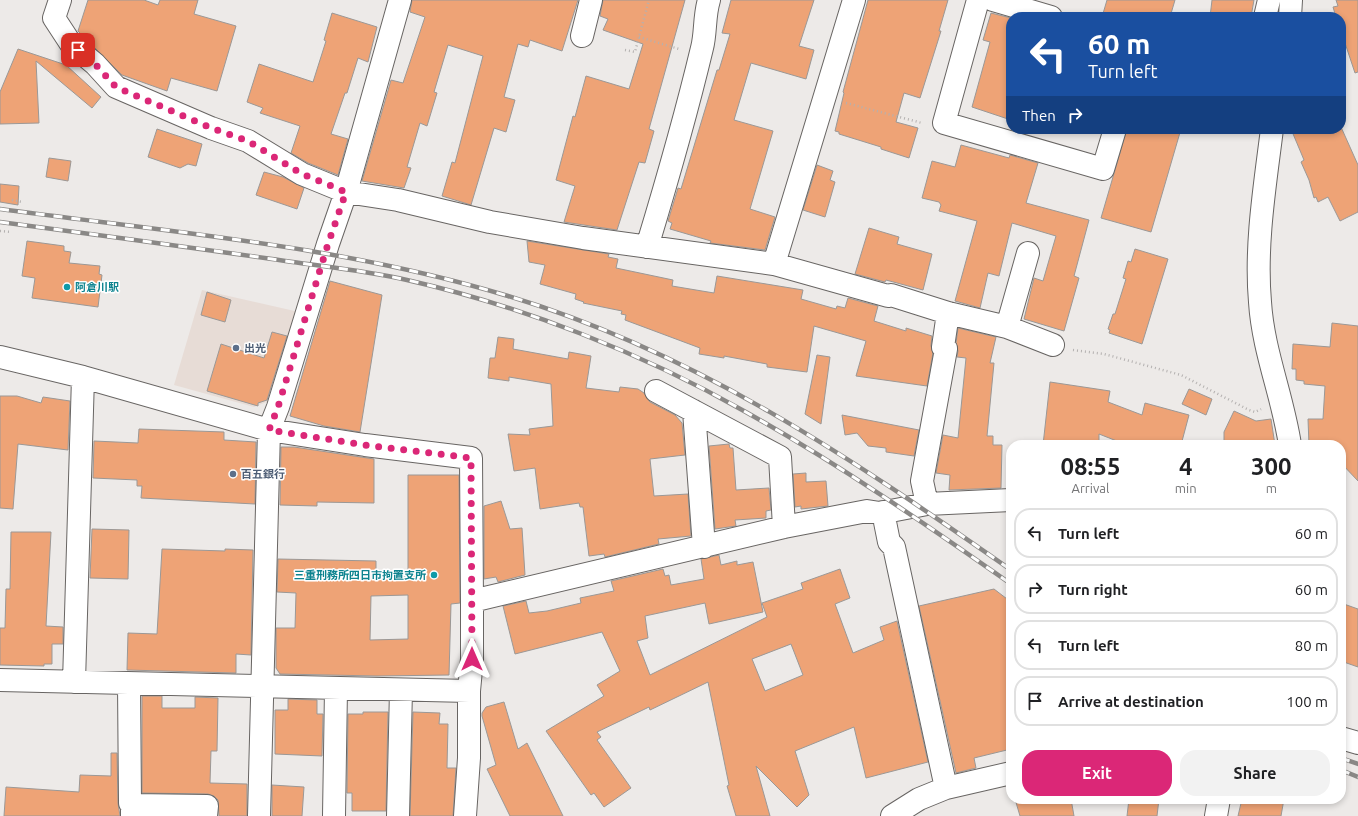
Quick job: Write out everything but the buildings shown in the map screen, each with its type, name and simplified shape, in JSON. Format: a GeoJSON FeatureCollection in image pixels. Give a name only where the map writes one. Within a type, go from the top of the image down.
{"type":"FeatureCollection","features":[{"type":"Feature","properties":{"kind":"street"},"geometry":{"type":"LineString","coordinates":[[60,0],[54,18],[62,33],[71,44],[95,64],[116,87],[211,128],[248,141],[302,174],[346,192],[398,200],[490,222],[647,247],[774,264],[888,296],[891,295],[948,313],[1007,327],[1053,345]]}},
{"type":"Feature","properties":{"kind":"street"},"geometry":{"type":"LineString","coordinates":[[259,816],[269,430],[278,407],[328,244],[346,192],[400,0]]}},
{"type":"Feature","properties":{"kind":"street"},"geometry":{"type":"LineString","coordinates":[[582,36],[592,0]]}},
{"type":"Feature","properties":{"kind":"street"},"geometry":{"type":"LineString","coordinates":[[647,247],[686,117],[701,56],[709,0]]}},
{"type":"Feature","properties":{"kind":"street"},"geometry":{"type":"LineString","coordinates":[[774,264],[854,0]]}},
{"type":"Feature","properties":{"kind":"street"},"geometry":{"type":"LineString","coordinates":[[978,0],[944,123],[1103,169],[1114,134]]}},
{"type":"Feature","properties":{"kind":"street"},"geometry":{"type":"LineString","coordinates":[[993,0],[1029,5],[1042,12]]}},
{"type":"Feature","properties":{"kind":"street"},"geometry":{"type":"LineString","coordinates":[[1266,12],[1269,0]]}},
{"type":"Feature","properties":{"kind":"street"},"geometry":{"type":"LineString","coordinates":[[1290,12],[1291,0]]}},
{"type":"Feature","properties":{"kind":"street"},"geometry":{"type":"LineString","coordinates":[[1271,134],[1260,244],[1260,302],[1266,344],[1289,440]]}},
{"type":"Feature","properties":{"kind":"street"},"geometry":{"type":"LineString","coordinates":[[1007,327],[1028,253]]}},
{"type":"Feature","properties":{"kind":"street"},"geometry":{"type":"LineString","coordinates":[[927,504],[922,481],[946,349],[943,347],[948,313]]}},
{"type":"Feature","properties":{"kind":"street"},"geometry":{"type":"LineString","coordinates":[[0,357],[83,377],[269,430],[365,445],[471,458],[472,659],[469,691],[469,758],[465,816]]}},
{"type":"Feature","properties":{"kind":"street"},"geometry":{"type":"LineString","coordinates":[[74,682],[83,377]]}},
{"type":"Feature","properties":{"kind":"street"},"geometry":{"type":"LineString","coordinates":[[656,391],[780,457],[784,527]]}},
{"type":"Feature","properties":{"kind":"street"},"geometry":{"type":"LineString","coordinates":[[694,411],[704,547]]}},
{"type":"Feature","properties":{"kind":"street"},"geometry":{"type":"LineString","coordinates":[[472,601],[784,527],[867,512],[883,512],[927,504],[1006,500]]}},
{"type":"Feature","properties":{"kind":"street"},"geometry":{"type":"LineString","coordinates":[[883,512],[889,542],[894,546],[946,788]]}},
{"type":"Feature","properties":{"kind":"street"},"geometry":{"type":"LineString","coordinates":[[0,680],[262,688],[469,691]]}},
{"type":"Feature","properties":{"kind":"street"},"geometry":{"type":"LineString","coordinates":[[129,684],[130,803],[132,811],[207,806],[206,816]]}},
{"type":"Feature","properties":{"kind":"street"},"geometry":{"type":"LineString","coordinates":[[334,816],[336,689]]}},
{"type":"Feature","properties":{"kind":"street"},"geometry":{"type":"LineString","coordinates":[[398,816],[401,690]]}},
{"type":"Feature","properties":{"kind":"street"},"geometry":{"type":"LineString","coordinates":[[1346,740],[1358,744]]}},
{"type":"Feature","properties":{"kind":"street"},"geometry":{"type":"LineString","coordinates":[[892,816],[919,799],[946,788],[1006,774]]}},
{"type":"Feature","properties":{"kind":"street"},"geometry":{"type":"LineString","coordinates":[[1216,816],[1218,804]]}},
{"type":"Feature","properties":{"kind":"path"},"geometry":{"type":"LineString","coordinates":[[625,50],[635,52],[650,0]]}},
{"type":"Feature","properties":{"kind":"path"},"geometry":{"type":"LineString","coordinates":[[640,37],[701,56]]}},
{"type":"Feature","properties":{"kind":"path"},"geometry":{"type":"LineString","coordinates":[[824,97],[933,126],[944,123]]}},
{"type":"Feature","properties":{"kind":"path"},"geometry":{"type":"LineString","coordinates":[[12,200],[22,202]]}},
{"type":"Feature","properties":{"kind":"path"},"geometry":{"type":"LineString","coordinates":[[0,230],[11,232]]}},
{"type":"Feature","properties":{"kind":"path"},"geometry":{"type":"LineString","coordinates":[[1053,345],[1063,349],[1104,354],[1181,375],[1248,410],[1255,412],[1262,408]]}},
{"type":"Feature","properties":{"kind":"shaded area","name":"出光"},"geometry":{"type":"Polygon","coordinates":[[[202,290],[299,312],[269,401],[254,407],[174,385],[202,290]]]}},
{"type":"Feature","properties":{"kind":"railway"},"geometry":{"type":"LineString","coordinates":[[0,209],[256,242],[383,265],[446,279],[508,296],[577,320],[644,347],[708,378],[770,412],[891,488],[1006,566]]}},
{"type":"Feature","properties":{"kind":"railway"},"geometry":{"type":"LineString","coordinates":[[0,222],[374,273],[407,280],[494,303],[537,318],[623,351],[705,390],[744,411],[813,451],[913,516],[1006,581]]}},
{"type":"Feature","properties":{"kind":"railway"},"geometry":{"type":"LineString","coordinates":[[1346,760],[1358,764]]}},
{"type":"Feature","properties":{"kind":"railway"},"geometry":{"type":"LineString","coordinates":[[1346,772],[1358,777]]}},
{"type":"Feature","properties":{"kind":"place","name":"阿倉川駅"},"geometry":{"type":"Point","coordinates":[67,287]}},
{"type":"Feature","properties":{"kind":"place","name":"出光"},"geometry":{"type":"Point","coordinates":[236,348]}},
{"type":"Feature","properties":{"kind":"place","name":"百五銀行"},"geometry":{"type":"Point","coordinates":[233,474]}},
{"type":"Feature","properties":{"kind":"place","name":"三重刑務所四日市拘置支所"},"geometry":{"type":"Point","coordinates":[434,575]}},
{"type":"Feature","properties":{"kind":"route"},"geometry":{"type":"LineString","coordinates":[[78,50],[95,64],[116,87],[171,109],[211,128],[248,141],[302,174],[346,192],[328,244],[278,407],[269,430],[365,445],[471,458],[472,659]]}}]}
